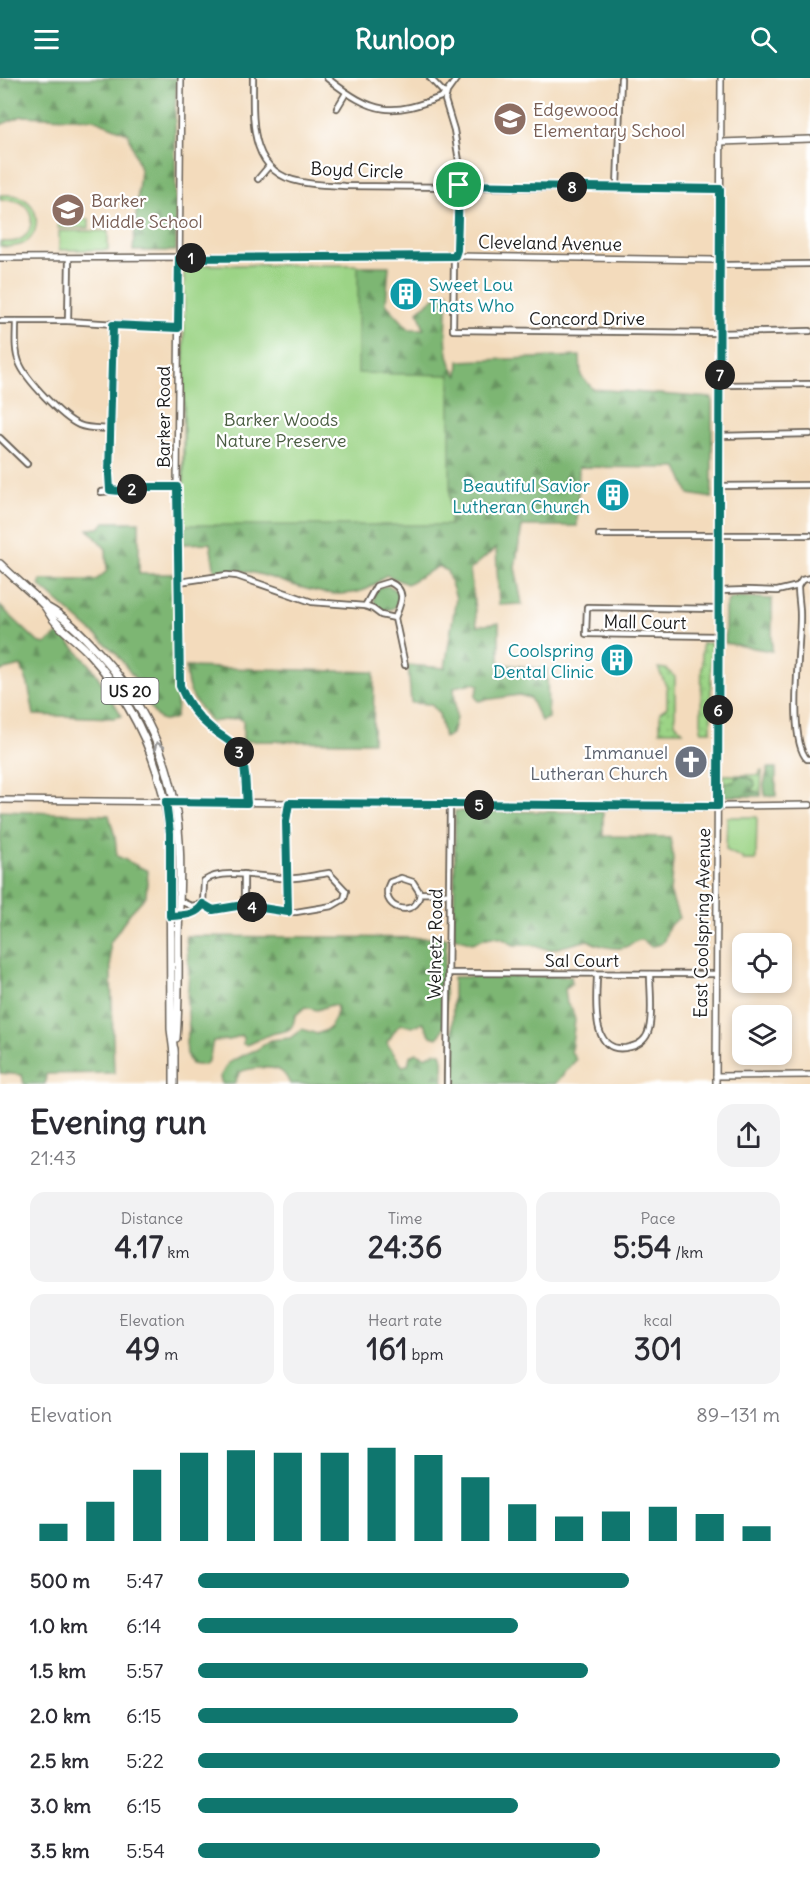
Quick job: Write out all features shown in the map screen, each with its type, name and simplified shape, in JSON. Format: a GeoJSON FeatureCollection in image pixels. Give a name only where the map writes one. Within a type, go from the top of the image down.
{"type":"FeatureCollection","features":[{"type":"Feature","properties":{"kind":"main road","name":"US 20"},"geometry":{"type":"LineString","coordinates":[[0,564],[45,607],[58,614],[109,663],[141,710],[158,746],[178,846],[179,915],[174,1084]]}},
{"type":"Feature","properties":{"kind":"main road","name":"US 20"},"geometry":{"type":"LineString","coordinates":[[171,802],[171,1029],[174,1053]]}},
{"type":"Feature","properties":{"kind":"street","name":"Barker Road"},"geometry":{"type":"LineString","coordinates":[[181,78],[177,487],[180,686],[198,717],[236,746],[242,757],[247,803]]}},
{"type":"Feature","properties":{"kind":"street"},"geometry":{"type":"LineString","coordinates":[[253,78],[254,131],[259,151],[269,166],[258,179]]}},
{"type":"Feature","properties":{"kind":"street"},"geometry":{"type":"LineString","coordinates":[[327,78],[360,102],[375,108],[393,110],[413,108],[446,95],[457,78]]}},
{"type":"Feature","properties":{"kind":"street"},"geometry":{"type":"LineString","coordinates":[[430,78],[446,95],[458,151],[459,185],[455,256]]}},
{"type":"Feature","properties":{"kind":"street"},"geometry":{"type":"LineString","coordinates":[[617,187],[621,78]]}},
{"type":"Feature","properties":{"kind":"street","name":"East Coolspring Avenue"},"geometry":{"type":"LineString","coordinates":[[716,1084],[721,78]]}},
{"type":"Feature","properties":{"kind":"street"},"geometry":{"type":"LineString","coordinates":[[337,108],[346,93]]}},
{"type":"Feature","properties":{"kind":"street"},"geometry":{"type":"LineString","coordinates":[[721,142],[810,139]]}},
{"type":"Feature","properties":{"kind":"street","name":"Boyd Circle"},"geometry":{"type":"LineString","coordinates":[[269,166],[285,177],[300,182],[344,186],[459,185],[720,189]]}},
{"type":"Feature","properties":{"kind":"street","name":"Cleveland Avenue"},"geometry":{"type":"LineString","coordinates":[[0,258],[455,256],[714,260],[726,265],[810,264]]}},
{"type":"Feature","properties":{"kind":"street","name":"Concord Drive"},"geometry":{"type":"LineString","coordinates":[[455,256],[453,330],[720,333],[810,331]]}},
{"type":"Feature","properties":{"kind":"street"},"geometry":{"type":"LineString","coordinates":[[68,321],[69,258]]}},
{"type":"Feature","properties":{"kind":"street"},"geometry":{"type":"LineString","coordinates":[[0,321],[68,321],[178,328]]}},
{"type":"Feature","properties":{"kind":"street"},"geometry":{"type":"LineString","coordinates":[[16,321],[18,362],[41,393],[77,424],[85,427],[111,429]]}},
{"type":"Feature","properties":{"kind":"street"},"geometry":{"type":"LineString","coordinates":[[110,490],[113,325]]}},
{"type":"Feature","properties":{"kind":"street"},"geometry":{"type":"LineString","coordinates":[[720,385],[810,384]]}},
{"type":"Feature","properties":{"kind":"street"},"geometry":{"type":"LineString","coordinates":[[720,436],[810,434]]}},
{"type":"Feature","properties":{"kind":"street"},"geometry":{"type":"LineString","coordinates":[[0,438],[27,464]]}},
{"type":"Feature","properties":{"kind":"street"},"geometry":{"type":"LineString","coordinates":[[719,486],[810,484]]}},
{"type":"Feature","properties":{"kind":"street"},"geometry":{"type":"LineString","coordinates":[[101,492],[144,487],[177,487]]}},
{"type":"Feature","properties":{"kind":"street"},"geometry":{"type":"LineString","coordinates":[[599,535],[810,535]]}},
{"type":"Feature","properties":{"kind":"street"},"geometry":{"type":"LineString","coordinates":[[179,582],[227,575],[250,579],[290,596],[312,602],[365,606],[381,615],[395,618]]}},
{"type":"Feature","properties":{"kind":"street"},"geometry":{"type":"LineString","coordinates":[[810,578],[802,580],[798,586],[800,612],[796,727],[801,753],[810,759]]}},
{"type":"Feature","properties":{"kind":"street"},"geometry":{"type":"LineString","coordinates":[[365,606],[376,585],[389,582],[398,586],[402,596],[395,618],[405,665]]}},
{"type":"Feature","properties":{"kind":"street"},"geometry":{"type":"LineString","coordinates":[[718,591],[777,591],[798,586]]}},
{"type":"Feature","properties":{"kind":"street","name":"Mall Court"},"geometry":{"type":"LineString","coordinates":[[718,609],[587,607],[586,634],[718,636]]}},
{"type":"Feature","properties":{"kind":"street"},"geometry":{"type":"LineString","coordinates":[[0,800],[450,805],[810,805]]}},
{"type":"Feature","properties":{"kind":"street"},"geometry":{"type":"LineString","coordinates":[[288,912],[286,821],[289,803]]}},
{"type":"Feature","properties":{"kind":"street","name":"Welnetz Road"},"geometry":{"type":"LineString","coordinates":[[447,1084],[450,805]]}},
{"type":"Feature","properties":{"kind":"street"},"geometry":{"type":"LineString","coordinates":[[170,916],[199,911],[203,904],[205,895],[203,884],[206,878],[244,874],[288,878],[329,873],[346,891],[344,899],[332,906],[288,912],[244,906],[213,910],[203,904],[191,906],[178,900]]}},
{"type":"Feature","properties":{"kind":"street"},"geometry":{"type":"LineString","coordinates":[[244,874],[244,906]]}},
{"type":"Feature","properties":{"kind":"street"},"geometry":{"type":"LineString","coordinates":[[395,879],[408,879],[418,887],[420,893],[420,898],[411,908],[399,909],[389,900],[388,887],[395,879]]}},
{"type":"Feature","properties":{"kind":"street"},"geometry":{"type":"LineString","coordinates":[[420,893],[449,894]]}},
{"type":"Feature","properties":{"kind":"street","name":"Sal Court"},"geometry":{"type":"LineString","coordinates":[[449,973],[716,974]]}},
{"type":"Feature","properties":{"kind":"street"},"geometry":{"type":"LineString","coordinates":[[597,974],[596,1026],[605,1042],[620,1049],[638,1044],[649,1030],[650,974]]}},
{"type":"Feature","properties":{"kind":"street"},"geometry":{"type":"LineString","coordinates":[[716,1076],[810,1075]]}},
{"type":"Feature","properties":{"kind":"green space"},"geometry":{"type":"Polygon","coordinates":[[[0,78],[177,78],[175,110],[176,251],[133,251],[140,169],[128,133],[93,119],[22,116],[0,125],[0,78]]]}},
{"type":"Feature","properties":{"kind":"green space"},"geometry":{"type":"Polygon","coordinates":[[[0,195],[21,197],[34,210],[35,230],[27,242],[10,247],[0,246],[0,242],[14,242],[24,237],[30,228],[31,218],[23,204],[18,201],[0,200],[0,195]]]}},
{"type":"Feature","properties":{"kind":"green space"},"geometry":{"type":"Polygon","coordinates":[[[58,219],[89,219],[89,228],[58,228],[58,219]]]}},
{"type":"Feature","properties":{"kind":"green space"},"geometry":{"type":"Polygon","coordinates":[[[59,231],[108,231],[108,250],[59,250],[59,231]]]}},
{"type":"Feature","properties":{"kind":"green space","name":"Barker Woods Nature Preserve"},"geometry":{"type":"Polygon","coordinates":[[[184,265],[358,265],[358,373],[450,375],[450,525],[184,525],[184,265]]]}},
{"type":"Feature","properties":{"kind":"green space"},"geometry":{"type":"Polygon","coordinates":[[[185,265],[389,266],[386,304],[409,329],[424,329],[418,311],[441,292],[448,292],[447,347],[452,368],[458,376],[459,361],[580,356],[581,376],[593,389],[712,398],[712,498],[689,494],[678,468],[579,467],[577,526],[522,526],[515,567],[522,604],[499,605],[496,548],[470,570],[477,626],[499,623],[499,660],[501,664],[547,669],[548,718],[541,721],[530,698],[519,695],[478,701],[475,696],[479,685],[473,683],[454,687],[456,718],[452,734],[444,738],[439,714],[431,704],[411,703],[408,665],[445,668],[456,598],[447,571],[439,566],[407,584],[386,575],[367,589],[334,594],[300,587],[250,572],[234,570],[215,573],[210,543],[182,544],[185,265]]]}},
{"type":"Feature","properties":{"kind":"green space"},"geometry":{"type":"Polygon","coordinates":[[[105,522],[139,522],[139,574],[174,574],[178,690],[176,717],[169,720],[162,720],[152,710],[143,681],[135,679],[116,653],[39,585],[41,580],[96,580],[107,571],[106,549],[88,529],[99,528],[105,522]]]}},
{"type":"Feature","properties":{"kind":"green space"},"geometry":{"type":"Polygon","coordinates":[[[386,586],[395,589],[398,598],[395,607],[386,610],[377,607],[374,598],[377,589],[386,586]]]}},
{"type":"Feature","properties":{"kind":"green space"},"geometry":{"type":"Polygon","coordinates":[[[739,597],[772,599],[772,651],[725,643],[725,608],[729,599],[739,597]]]}},
{"type":"Feature","properties":{"kind":"green space"},"geometry":{"type":"Polygon","coordinates":[[[0,606],[38,642],[45,644],[58,634],[62,635],[92,667],[122,716],[114,718],[34,715],[28,684],[21,666],[0,671],[0,606]]]}},
{"type":"Feature","properties":{"kind":"green space"},"geometry":{"type":"Polygon","coordinates":[[[702,643],[711,643],[711,731],[701,731],[702,643]]]}},
{"type":"Feature","properties":{"kind":"green space"},"geometry":{"type":"Polygon","coordinates":[[[186,667],[374,672],[373,742],[243,741],[243,721],[239,718],[211,722],[190,691],[186,667]]]}},
{"type":"Feature","properties":{"kind":"green space"},"geometry":{"type":"Polygon","coordinates":[[[658,668],[666,669],[675,677],[675,723],[683,731],[660,731],[660,712],[667,707],[667,688],[658,668]]]}},
{"type":"Feature","properties":{"kind":"green space"},"geometry":{"type":"Polygon","coordinates":[[[768,768],[776,768],[776,796],[765,796],[764,785],[768,768]]]}},
{"type":"Feature","properties":{"kind":"green space"},"geometry":{"type":"Polygon","coordinates":[[[762,770],[761,793],[751,790],[754,780],[748,777],[732,784],[724,783],[724,775],[760,775],[762,770]]]}},
{"type":"Feature","properties":{"kind":"green space"},"geometry":{"type":"Polygon","coordinates":[[[743,776],[754,780],[755,785],[751,791],[761,793],[761,796],[724,796],[724,783],[735,782],[736,777],[743,776]]]}},
{"type":"Feature","properties":{"kind":"green space"},"geometry":{"type":"Polygon","coordinates":[[[0,811],[109,815],[117,856],[148,871],[146,896],[130,913],[110,943],[114,1073],[46,1074],[45,1084],[24,1084],[22,1075],[0,1073],[0,811]]]}},
{"type":"Feature","properties":{"kind":"green space"},"geometry":{"type":"Polygon","coordinates":[[[455,811],[603,812],[603,836],[670,837],[673,859],[670,892],[679,918],[668,928],[661,944],[650,946],[646,942],[637,940],[625,947],[611,948],[588,940],[550,950],[532,945],[514,945],[501,938],[491,937],[472,943],[454,937],[455,811]]]}},
{"type":"Feature","properties":{"kind":"green space"},"geometry":{"type":"Polygon","coordinates":[[[727,817],[757,817],[756,860],[743,860],[726,850],[727,817]]]}},
{"type":"Feature","properties":{"kind":"green space"},"geometry":{"type":"Polygon","coordinates":[[[186,936],[447,938],[444,967],[445,1016],[441,1033],[437,1038],[431,1036],[423,1023],[412,1027],[401,1024],[387,1042],[402,1066],[408,1065],[410,1056],[417,1053],[426,1057],[435,1052],[441,1053],[443,1084],[290,1084],[286,1076],[278,1070],[255,1068],[240,1072],[234,1084],[222,1084],[220,1077],[228,1063],[271,1040],[290,1038],[302,1029],[317,1034],[329,1029],[336,1016],[337,1006],[331,1005],[317,1010],[305,1007],[295,1016],[292,1027],[286,1031],[269,1035],[246,1045],[243,1044],[241,1035],[230,1040],[213,1041],[207,1063],[191,1064],[187,1056],[186,1040],[189,1030],[187,1001],[189,972],[186,936]]]}},
{"type":"Feature","properties":{"kind":"green space"},"geometry":{"type":"Polygon","coordinates":[[[571,976],[572,983],[565,989],[567,1004],[572,1009],[575,1020],[571,1051],[576,1060],[555,1084],[452,1084],[453,977],[571,976]]]}},
{"type":"Feature","properties":{"kind":"place","name":"Edgewood Elementary School"},"geometry":{"type":"Point","coordinates":[510,119]}},
{"type":"Feature","properties":{"kind":"place","name":"Barker Middle School"},"geometry":{"type":"Point","coordinates":[68,210]}},
{"type":"Feature","properties":{"kind":"place","name":"Sweet Lou Thats Who"},"geometry":{"type":"Point","coordinates":[406,294]}},
{"type":"Feature","properties":{"kind":"place","name":"Beautiful Savior Lutheran Church"},"geometry":{"type":"Point","coordinates":[613,495]}},
{"type":"Feature","properties":{"kind":"place","name":"Coolspring Dental Clinic"},"geometry":{"type":"Point","coordinates":[617,660]}},
{"type":"Feature","properties":{"kind":"place","name":"Immanuel Lutheran Church"},"geometry":{"type":"Point","coordinates":[691,762]}},
{"type":"Feature","properties":{"kind":"route"},"geometry":{"type":"LineString","coordinates":[[459,185],[720,189],[718,806],[289,803],[286,821],[288,912],[243,905],[213,910],[203,904],[195,913],[170,916],[170,833],[166,802],[247,803],[244,771],[242,757],[236,746],[198,717],[180,686],[177,487],[110,490],[113,325],[178,328],[179,258],[455,256],[459,185]]}}]}
